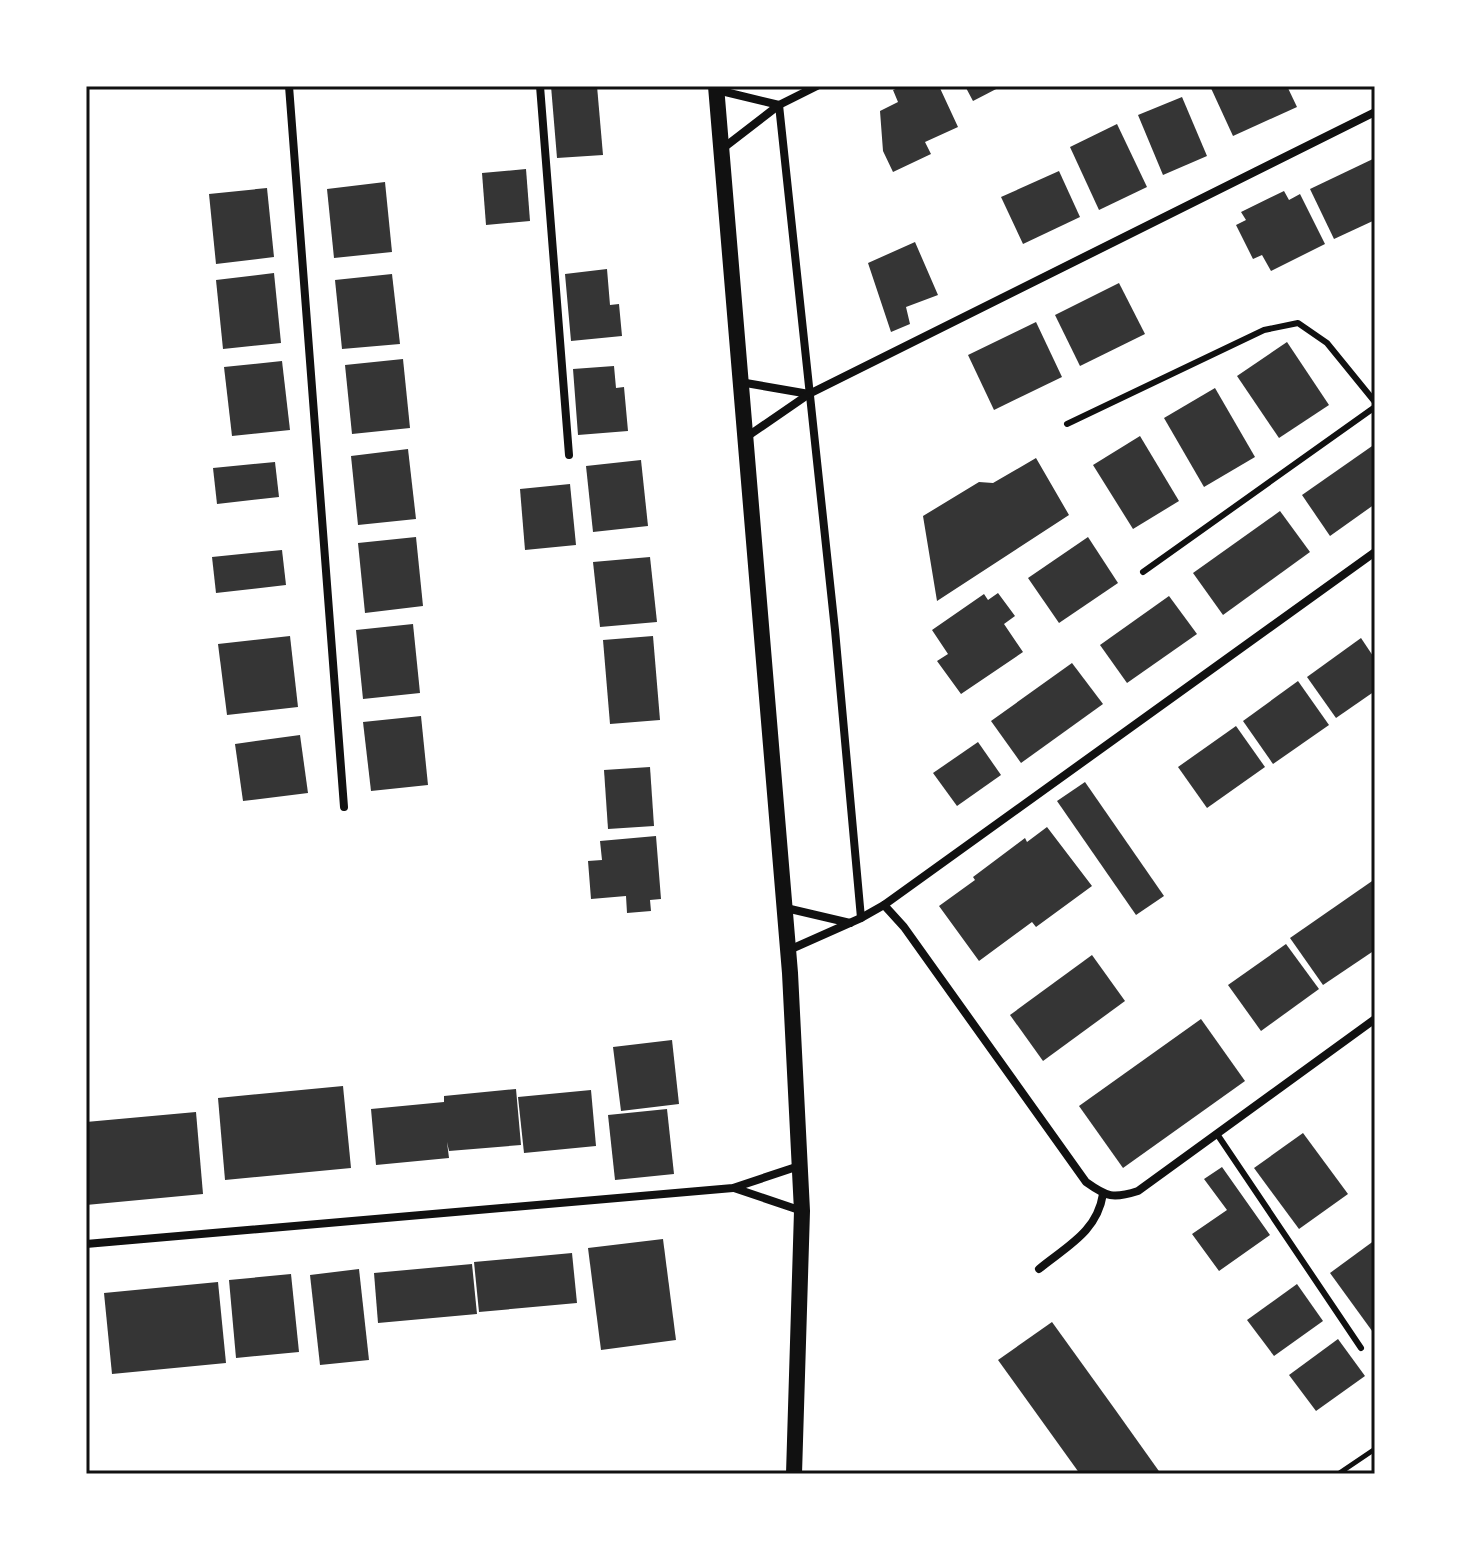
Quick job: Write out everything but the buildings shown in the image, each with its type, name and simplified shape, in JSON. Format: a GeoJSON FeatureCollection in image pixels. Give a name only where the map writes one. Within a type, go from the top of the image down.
{"type":"FeatureCollection","features":[{"type":"Feature","properties":{"kind":"main road"},"geometry":{"type":"LineString","coordinates":[[716,88],[789,950],[802,1211],[794,1474]]}},
{"type":"Feature","properties":{"kind":"street"},"geometry":{"type":"LineString","coordinates":[[289,86],[344,807]]}},
{"type":"Feature","properties":{"kind":"street"},"geometry":{"type":"LineString","coordinates":[[540,86],[569,455]]}},
{"type":"Feature","properties":{"kind":"street"},"geometry":{"type":"LineString","coordinates":[[722,149],[779,105],[817,86]]}},
{"type":"Feature","properties":{"kind":"street"},"geometry":{"type":"LineString","coordinates":[[716,88],[779,105]]}},
{"type":"Feature","properties":{"kind":"street"},"geometry":{"type":"LineString","coordinates":[[779,105],[835,630],[861,918]]}},
{"type":"Feature","properties":{"kind":"street"},"geometry":{"type":"LineString","coordinates":[[745,438],[809,394],[1375,112]]}},
{"type":"Feature","properties":{"kind":"street"},"geometry":{"type":"LineString","coordinates":[[740,382],[809,394]]}},
{"type":"Feature","properties":{"kind":"street"},"geometry":{"type":"LineString","coordinates":[[789,950],[884,905],[1375,552]]}},
{"type":"Feature","properties":{"kind":"street"},"geometry":{"type":"LineString","coordinates":[[884,905],[904,927],[1086,1182],[1103,1194],[1118,1197],[1138,1191],[1375,1019]]}},
{"type":"Feature","properties":{"kind":"street"},"geometry":{"type":"LineString","coordinates":[[785,908],[851,923]]}},
{"type":"Feature","properties":{"kind":"street"},"geometry":{"type":"LineString","coordinates":[[86,1244],[733,1188],[801,1166]]}},
{"type":"Feature","properties":{"kind":"street"},"geometry":{"type":"LineString","coordinates":[[733,1188],[802,1211]]}},
{"type":"Feature","properties":{"kind":"street"},"geometry":{"type":"LineString","coordinates":[[1039,1269],[1094,1224],[1103,1194]]}},
{"type":"Feature","properties":{"kind":"lane"},"geometry":{"type":"LineString","coordinates":[[1067,424],[1264,330],[1298,323],[1327,343],[1375,404],[1143,572]]}},
{"type":"Feature","properties":{"kind":"lane"},"geometry":{"type":"LineString","coordinates":[[1217,1134],[1361,1348]]}},
{"type":"Feature","properties":{"kind":"path"},"geometry":{"type":"LineString","coordinates":[[1338,1474],[1375,1449]]}}]}
